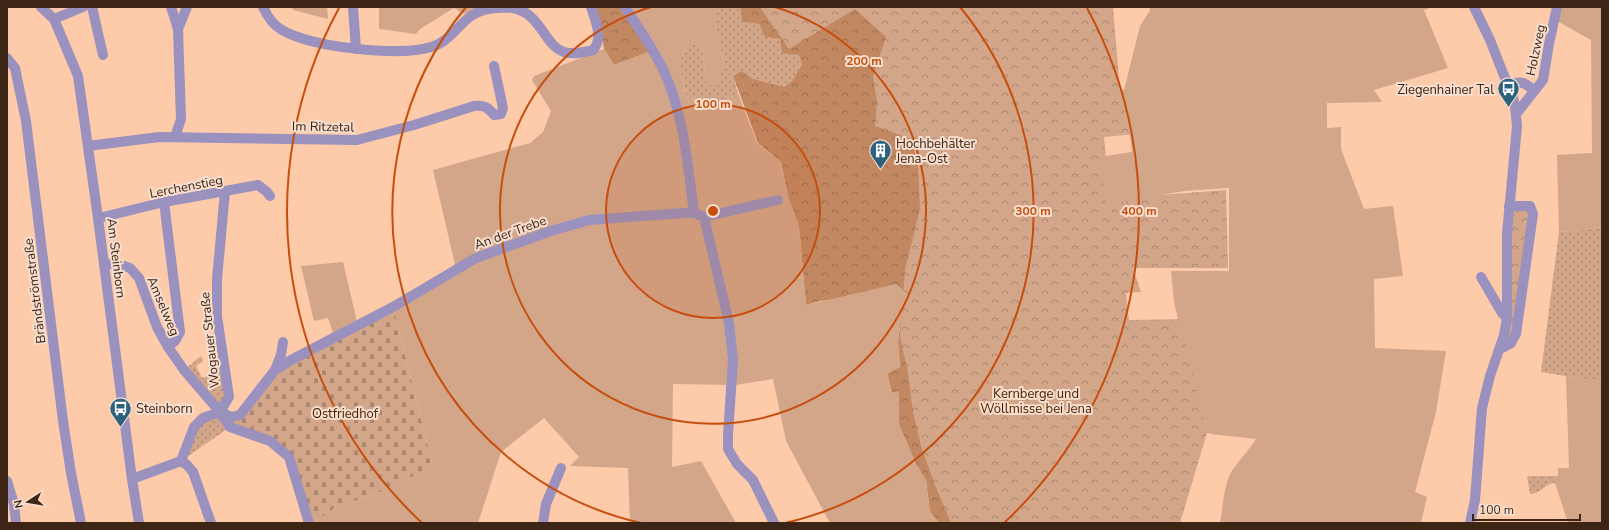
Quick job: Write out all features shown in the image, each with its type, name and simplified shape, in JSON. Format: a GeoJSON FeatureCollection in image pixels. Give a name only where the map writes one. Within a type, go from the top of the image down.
{"type":"FeatureCollection","features":[{"type":"Feature","properties":{"kind":"street","name":"Am Steinborn"},"geometry":{"type":"LineString","coordinates":[[41,7],[57,17],[78,76],[139,523]]}},
{"type":"Feature","properties":{"kind":"street"},"geometry":{"type":"LineString","coordinates":[[57,17],[83,7]]}},
{"type":"Feature","properties":{"kind":"street"},"geometry":{"type":"LineString","coordinates":[[92,7],[103,55]]}},
{"type":"Feature","properties":{"kind":"street"},"geometry":{"type":"LineString","coordinates":[[171,7],[178,29],[181,119],[175,137]]}},
{"type":"Feature","properties":{"kind":"street"},"geometry":{"type":"LineString","coordinates":[[178,29],[187,7]]}},
{"type":"Feature","properties":{"kind":"street"},"geometry":{"type":"LineString","coordinates":[[263,7],[270,19],[283,31],[297,37],[356,49],[382,51],[431,47],[451,35],[472,15],[486,10],[513,8],[524,12],[534,20],[558,50],[565,53],[581,53],[593,50],[599,42],[597,27],[590,7]]}},
{"type":"Feature","properties":{"kind":"street"},"geometry":{"type":"LineString","coordinates":[[353,7],[356,49]]}},
{"type":"Feature","properties":{"kind":"street"},"geometry":{"type":"LineString","coordinates":[[625,7],[650,47],[669,82],[681,125],[699,215],[729,323],[732,360],[728,449],[737,464],[754,480],[774,523]]}},
{"type":"Feature","properties":{"kind":"street"},"geometry":{"type":"LineString","coordinates":[[1470,523],[1475,500],[1480,418],[1490,376],[1500,349],[1507,318],[1507,250],[1509,206],[1517,126],[1510,84],[1505,78],[1490,40],[1474,7]]}},
{"type":"Feature","properties":{"kind":"street","name":"Holzweg"},"geometry":{"type":"LineString","coordinates":[[1516,114],[1541,84],[1557,7]]}},
{"type":"Feature","properties":{"kind":"street","name":"Brändströmstraße"},"geometry":{"type":"LineString","coordinates":[[7,58],[15,68],[26,121],[64,428],[71,473],[82,523]]}},
{"type":"Feature","properties":{"kind":"street","name":"Im Ritzetal"},"geometry":{"type":"LineString","coordinates":[[88,146],[159,137],[357,140],[414,125],[474,106],[481,105],[489,108],[494,115],[501,114],[503,108],[494,66]]}},
{"type":"Feature","properties":{"kind":"street"},"geometry":{"type":"LineString","coordinates":[[1510,84],[1523,82],[1534,91]]}},
{"type":"Feature","properties":{"kind":"street","name":"Lerchenstieg"},"geometry":{"type":"LineString","coordinates":[[103,217],[164,202],[258,185],[268,192],[270,196]]}},
{"type":"Feature","properties":{"kind":"street","name":"Wogauer Straße"},"geometry":{"type":"LineString","coordinates":[[220,412],[229,397],[217,316],[216,279],[225,192]]}},
{"type":"Feature","properties":{"kind":"street","name":"An der Trebe"},"geometry":{"type":"LineString","coordinates":[[275,370],[291,360],[393,307],[476,258],[551,231],[589,220],[699,215],[778,200]]}},
{"type":"Feature","properties":{"kind":"street"},"geometry":{"type":"LineString","coordinates":[[164,202],[180,332],[175,341],[168,347]]}},
{"type":"Feature","properties":{"kind":"street"},"geometry":{"type":"LineString","coordinates":[[1500,349],[1511,342],[1516,334],[1533,214],[1530,206],[1509,206]]}},
{"type":"Feature","properties":{"kind":"street","name":"Amselweg"},"geometry":{"type":"LineString","coordinates":[[104,264],[118,264],[130,268],[139,278],[157,327],[168,347],[184,370],[220,412],[230,427],[270,441],[289,457],[309,523]]}},
{"type":"Feature","properties":{"kind":"street"},"geometry":{"type":"LineString","coordinates":[[1481,277],[1502,313],[1507,318]]}},
{"type":"Feature","properties":{"kind":"street","name":"An der Trebe"},"geometry":{"type":"LineString","coordinates":[[220,412],[232,417],[240,415],[275,370],[281,356],[283,342]]}},
{"type":"Feature","properties":{"kind":"street"},"geometry":{"type":"LineString","coordinates":[[132,479],[181,460],[194,427],[203,418],[220,412]]}},
{"type":"Feature","properties":{"kind":"street"},"geometry":{"type":"LineString","coordinates":[[181,460],[188,465],[193,472],[211,523]]}},
{"type":"Feature","properties":{"kind":"street"},"geometry":{"type":"LineString","coordinates":[[543,523],[546,504],[561,468]]}},
{"type":"Feature","properties":{"kind":"street"},"geometry":{"type":"LineString","coordinates":[[7,481],[14,504],[16,523]]}},
{"type":"Feature","properties":{"kind":"green space"},"geometry":{"type":"Polygon","coordinates":[[[291,7],[327,7],[328,19],[293,10],[291,7]]]}},
{"type":"Feature","properties":{"kind":"green space"},"geometry":{"type":"Polygon","coordinates":[[[379,7],[483,7],[464,14],[454,8],[420,29],[416,34],[379,29],[379,7]]]}},
{"type":"Feature","properties":{"kind":"green space"},"geometry":{"type":"Polygon","coordinates":[[[593,7],[627,7],[654,50],[614,65],[604,49],[601,30],[593,7]]]}},
{"type":"Feature","properties":{"kind":"green space"},"geometry":{"type":"Polygon","coordinates":[[[627,7],[715,7],[715,23],[724,64],[717,87],[707,85],[702,47],[689,42],[679,62],[686,97],[711,105],[724,101],[738,93],[757,143],[781,162],[788,197],[799,227],[806,305],[896,284],[904,291],[898,342],[900,367],[887,373],[891,393],[899,391],[899,425],[916,464],[926,480],[930,512],[939,523],[830,523],[786,441],[773,379],[735,385],[673,384],[672,467],[701,461],[736,523],[630,523],[628,468],[570,466],[579,457],[544,418],[501,452],[478,523],[313,523],[335,508],[383,491],[433,467],[393,307],[456,269],[433,170],[530,143],[543,132],[551,111],[532,80],[534,76],[604,49],[614,65],[654,50],[627,7]]]}},
{"type":"Feature","properties":{"kind":"green space"},"geometry":{"type":"Polygon","coordinates":[[[715,7],[740,7],[740,12],[759,24],[765,37],[780,39],[800,55],[802,64],[792,81],[784,87],[750,78],[733,76],[738,93],[724,101],[711,105],[686,97],[679,62],[689,42],[702,47],[707,85],[724,64],[715,23],[715,7]]]}},
{"type":"Feature","properties":{"kind":"green space"},"geometry":{"type":"Polygon","coordinates":[[[740,7],[1045,7],[1070,523],[939,523],[930,512],[926,480],[916,464],[899,425],[899,391],[892,394],[887,373],[900,367],[898,342],[904,291],[820,301],[806,305],[799,227],[788,197],[781,162],[758,143],[733,76],[741,71],[750,78],[784,87],[792,81],[802,64],[799,55],[782,53],[780,39],[765,37],[759,24],[742,21],[740,7]]]}},
{"type":"Feature","properties":{"kind":"green space","name":"Kernberge und Wöllmisse bei Jena"},"geometry":{"type":"Polygon","coordinates":[[[760,7],[1113,7],[1120,90],[1176,85],[1179,130],[1104,137],[1106,158],[1136,197],[1226,190],[1228,268],[1133,268],[1141,292],[1126,293],[1129,320],[1249,318],[1253,437],[1207,433],[1180,523],[951,523],[921,446],[913,412],[908,373],[900,337],[905,270],[920,209],[918,163],[911,139],[875,126],[877,102],[873,77],[886,37],[855,9],[789,49],[760,7]]]}},
{"type":"Feature","properties":{"kind":"green space"},"geometry":{"type":"Polygon","coordinates":[[[1149,7],[1433,7],[1424,10],[1448,68],[1374,90],[1382,102],[1327,103],[1327,128],[1341,127],[1341,149],[1364,209],[1393,206],[1403,276],[1374,279],[1375,348],[1446,351],[1436,412],[1415,492],[1427,497],[1421,523],[1220,523],[1226,487],[1230,474],[1256,439],[1211,434],[1201,413],[1188,350],[1179,324],[1174,302],[1171,271],[1229,271],[1229,188],[1184,191],[1106,205],[1099,157],[1132,152],[1124,90],[1140,26],[1150,10],[1149,7]]]}},
{"type":"Feature","properties":{"kind":"green space"},"geometry":{"type":"Polygon","coordinates":[[[1560,7],[1602,7],[1602,227],[1559,232],[1557,155],[1592,153],[1591,40],[1557,21],[1560,7]]]}},
{"type":"Feature","properties":{"kind":"green space"},"geometry":{"type":"Polygon","coordinates":[[[1514,210],[1529,210],[1515,333],[1506,343],[1510,248],[1514,210]]]}},
{"type":"Feature","properties":{"kind":"green space"},"geometry":{"type":"Polygon","coordinates":[[[1602,227],[1602,382],[1541,372],[1559,232],[1602,227]]]}},
{"type":"Feature","properties":{"kind":"green space"},"geometry":{"type":"Polygon","coordinates":[[[343,262],[358,326],[334,336],[328,318],[314,321],[301,266],[343,262]]]}},
{"type":"Feature","properties":{"kind":"green space","name":"Ostfriedhof"},"geometry":{"type":"Polygon","coordinates":[[[393,307],[433,467],[383,491],[335,508],[313,523],[289,457],[270,441],[230,427],[232,417],[275,370],[393,307]]]}},
{"type":"Feature","properties":{"kind":"green space"},"geometry":{"type":"Polygon","coordinates":[[[201,356],[203,361],[196,366],[202,378],[213,374],[214,376],[218,374],[213,362],[223,361],[229,397],[220,412],[184,370],[201,356]]]}},
{"type":"Feature","properties":{"kind":"green space"},"geometry":{"type":"Polygon","coordinates":[[[1566,376],[1602,382],[1602,523],[1568,523],[1555,483],[1556,476],[1558,476],[1558,468],[1569,468],[1566,376]]]}},
{"type":"Feature","properties":{"kind":"green space"},"geometry":{"type":"Polygon","coordinates":[[[220,412],[230,427],[181,461],[194,427],[220,412]]]}},
{"type":"Feature","properties":{"kind":"green space"},"geometry":{"type":"Polygon","coordinates":[[[1527,476],[1556,476],[1555,483],[1548,485],[1538,492],[1530,494],[1527,476]]]}},
{"type":"Feature","properties":{"kind":"place","name":"Ziegenhainer Tal"},"geometry":{"type":"Point","coordinates":[1509,108]}},
{"type":"Feature","properties":{"kind":"place","name":"Hochbehälter Jena-Ost"},"geometry":{"type":"Point","coordinates":[880,170]}},
{"type":"Feature","properties":{"kind":"place","name":"Steinborn"},"geometry":{"type":"Point","coordinates":[121,428]}}]}
